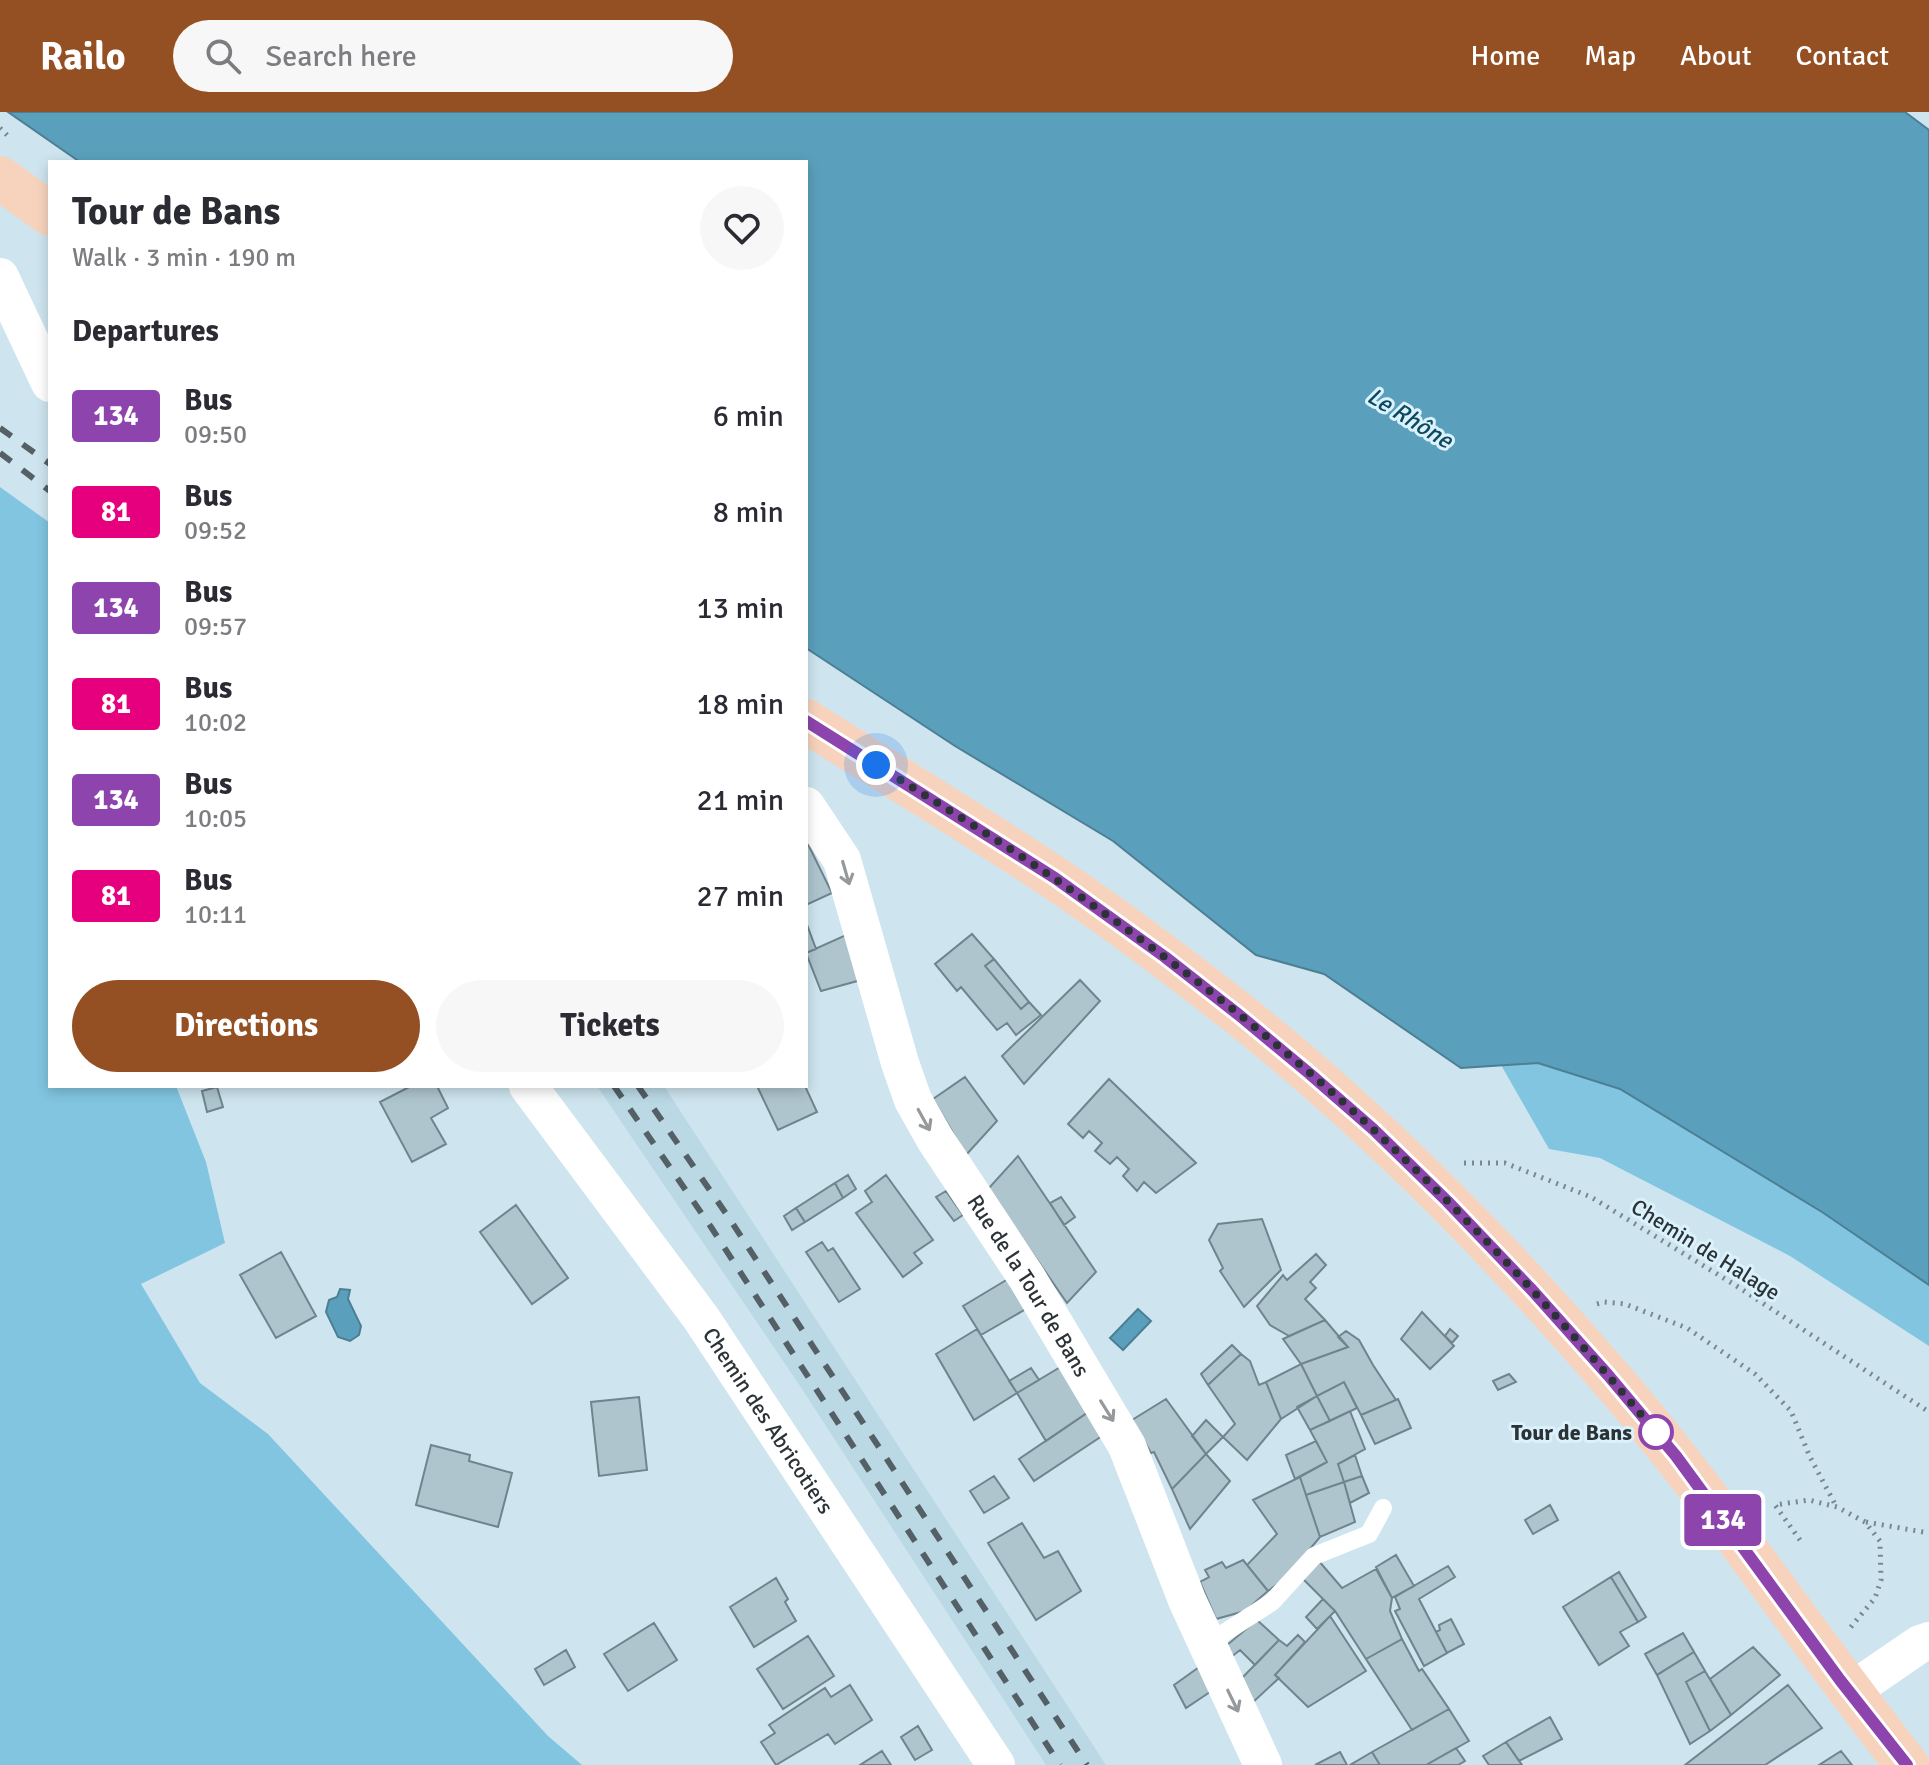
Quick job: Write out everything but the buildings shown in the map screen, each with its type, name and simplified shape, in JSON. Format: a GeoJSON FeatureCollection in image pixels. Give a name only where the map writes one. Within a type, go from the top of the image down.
{"type":"FeatureCollection","features":[{"type":"Feature","properties":{"kind":"main road"},"geometry":{"type":"LineString","coordinates":[[0,178],[48,213]]}},
{"type":"Feature","properties":{"kind":"main road"},"geometry":{"type":"LineString","coordinates":[[808,722],[1055,878],[1239,1015],[1373,1129],[1447,1201],[1608,1375],[1676,1456],[1907,1765]]}},
{"type":"Feature","properties":{"kind":"street"},"geometry":{"type":"LineString","coordinates":[[0,277],[48,379]]}},
{"type":"Feature","properties":{"kind":"street","name":"Rue de la Tour de Bans"},"geometry":{"type":"LineString","coordinates":[[808,809],[842,860],[913,1100],[935,1139],[1027,1278],[1127,1446],[1187,1600],[1263,1765]]}},
{"type":"Feature","properties":{"kind":"street","name":"Chemin des Abricotiers"},"geometry":{"type":"LineString","coordinates":[[529,1088],[701,1318],[996,1765]]}},
{"type":"Feature","properties":{"kind":"street"},"geometry":{"type":"LineString","coordinates":[[1850,1692],[1929,1641]]}},
{"type":"Feature","properties":{"kind":"lane"},"geometry":{"type":"LineString","coordinates":[[1207,1644],[1272,1602],[1314,1556],[1369,1534],[1383,1508]]}},
{"type":"Feature","properties":{"kind":"path","name":"Chemin de Halage"},"geometry":{"type":"LineString","coordinates":[[1457,1162],[1505,1163],[1591,1197],[1735,1285],[1929,1412]]}},
{"type":"Feature","properties":{"kind":"path"},"geometry":{"type":"LineString","coordinates":[[1588,1306],[1604,1302],[1625,1304],[1687,1328],[1755,1374],[1791,1411],[1810,1457],[1837,1507]]}},
{"type":"Feature","properties":{"kind":"path"},"geometry":{"type":"LineString","coordinates":[[1800,1540],[1775,1505],[1809,1500],[1837,1507],[1865,1522],[1929,1533]]}},
{"type":"Feature","properties":{"kind":"path"},"geometry":{"type":"LineString","coordinates":[[1844,1633],[1875,1598],[1881,1580],[1880,1541],[1865,1522]]}},
{"type":"Feature","properties":{"kind":"shaded area"},"geometry":{"type":"Polygon","coordinates":[[[0,487],[48,522],[48,1088],[177,1088],[206,1162],[225,1243],[141,1284],[200,1383],[268,1434],[548,1736],[582,1765],[0,1765],[0,487]]]}},
{"type":"Feature","properties":{"kind":"shaded area"},"geometry":{"type":"Polygon","coordinates":[[[1538,1063],[1620,1089],[1822,1212],[1929,1285],[1929,1346],[1790,1256],[1600,1158],[1549,1149],[1501,1065],[1538,1063]]]}},
{"type":"Feature","properties":{"kind":"shaded area"},"geometry":{"type":"Polygon","coordinates":[[[598,1088],[665,1088],[1106,1765],[1046,1765],[798,1383],[598,1088]]]}},
{"type":"Feature","properties":{"kind":"water","name":"Le Rhône"},"geometry":{"type":"Polygon","coordinates":[[[8,112],[1905,112],[1929,130],[1929,1285],[1822,1212],[1620,1089],[1538,1063],[1461,1068],[1324,974],[1256,955],[1113,841],[955,746],[808,649],[808,160],[77,160],[8,112]]]}},
{"type":"Feature","properties":{"kind":"water"},"geometry":{"type":"Polygon","coordinates":[[[340,1289],[350,1290],[348,1299],[361,1326],[359,1335],[350,1341],[338,1337],[326,1312],[329,1300],[337,1297],[340,1289]]]}},
{"type":"Feature","properties":{"kind":"water"},"geometry":{"type":"Polygon","coordinates":[[[1138,1309],[1151,1321],[1123,1350],[1110,1338],[1138,1309]]]}},
{"type":"Feature","properties":{"kind":"railway"},"geometry":{"type":"LineString","coordinates":[[0,428],[48,463]]}},
{"type":"Feature","properties":{"kind":"railway"},"geometry":{"type":"LineString","coordinates":[[0,453],[48,489]]}},
{"type":"Feature","properties":{"kind":"railway"},"geometry":{"type":"LineString","coordinates":[[615,1088],[711,1227],[1060,1765]]}},
{"type":"Feature","properties":{"kind":"railway"},"geometry":{"type":"LineString","coordinates":[[639,1088],[727,1215],[1087,1765]]}},
{"type":"Feature","properties":{"kind":"bus line","name":"134"},"geometry":{"type":"LineString","coordinates":[[808,722],[1055,878],[1165,957],[1239,1015],[1373,1129],[1447,1201],[1608,1375],[1676,1456],[1840,1680],[1907,1765]]}},
{"type":"Feature","properties":{"kind":"place","name":"Tour de Bans"},"geometry":{"type":"Point","coordinates":[1656,1432]}},
{"type":"Feature","properties":{"kind":"route"},"geometry":{"type":"LineString","coordinates":[[876,765],[1055,878],[1165,957],[1310,1074],[1373,1129],[1447,1201],[1532,1290],[1659,1436],[1656,1432]]}}]}
